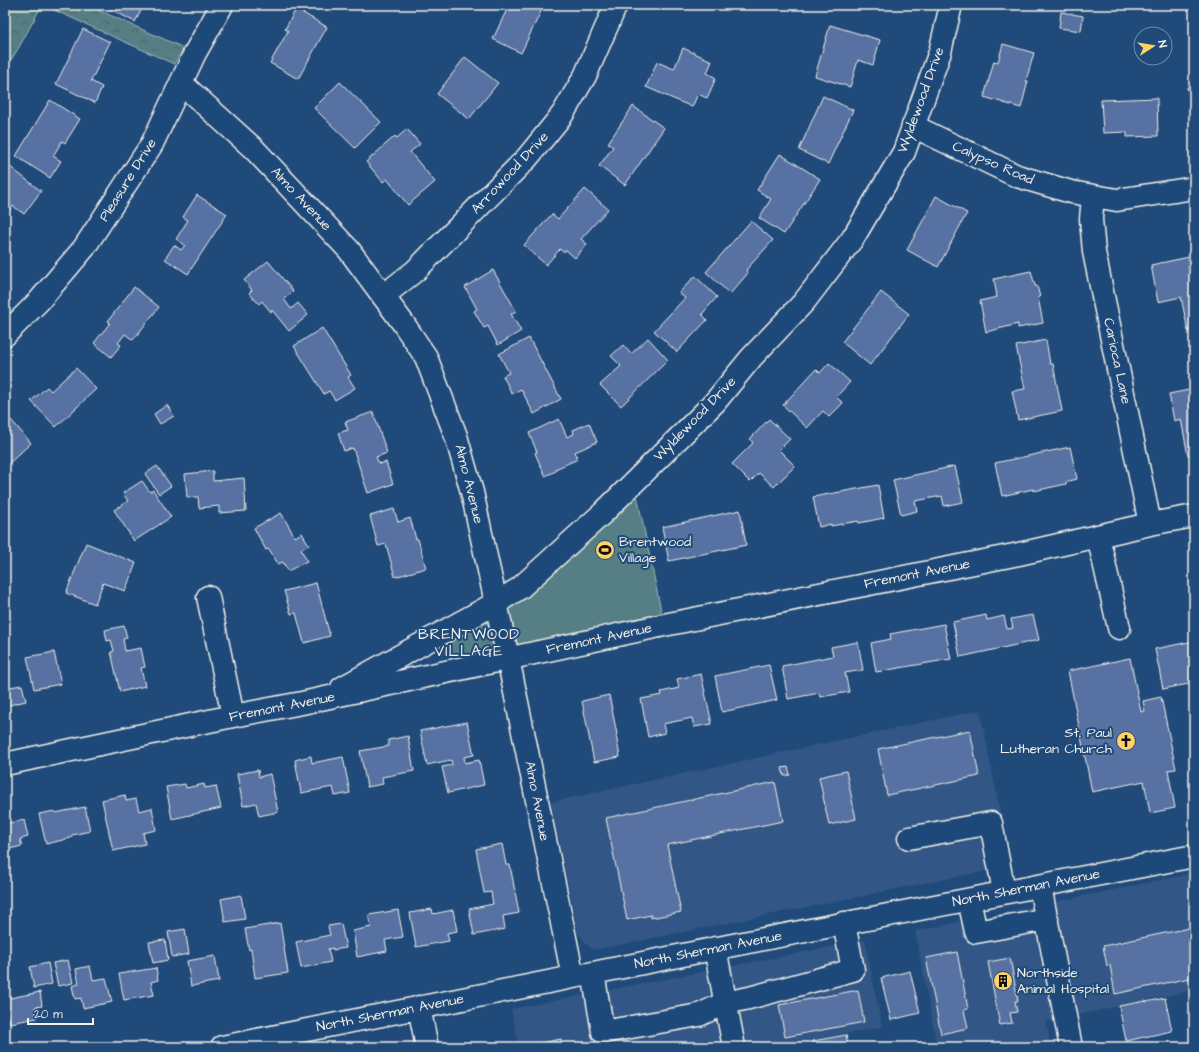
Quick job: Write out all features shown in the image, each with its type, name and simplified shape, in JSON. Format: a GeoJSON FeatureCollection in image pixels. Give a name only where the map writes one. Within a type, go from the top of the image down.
{"type":"FeatureCollection","features":[{"type":"Feature","properties":{"kind":"street","name":"Pleasure Drive"},"geometry":{"type":"LineString","coordinates":[[5,336],[39,301],[84,248],[152,144],[195,52],[222,5]]}},
{"type":"Feature","properties":{"kind":"street","name":"Arrowood Drive"},"geometry":{"type":"LineString","coordinates":[[383,296],[415,271],[527,158],[562,115],[585,76],[616,5]]}},
{"type":"Feature","properties":{"kind":"street","name":"Wyldewood Drive"},"geometry":{"type":"LineString","coordinates":[[321,699],[496,603],[520,588],[603,513],[715,402],[751,358],[804,302],[853,238],[904,152],[940,52],[951,5]]}},
{"type":"Feature","properties":{"kind":"street","name":"Almo Avenue"},"geometry":{"type":"LineString","coordinates":[[181,83],[254,149],[349,250],[426,357],[456,436],[472,492],[508,658],[583,975],[603,1032],[699,1016],[725,1003]]}},
{"type":"Feature","properties":{"kind":"street","name":"Calypso Road"},"geometry":{"type":"LineString","coordinates":[[913,126],[1017,176],[1070,192],[1117,200],[1194,188]]}},
{"type":"Feature","properties":{"kind":"street","name":"Carioca Lane"},"geometry":{"type":"LineString","coordinates":[[1093,196],[1091,219],[1094,252],[1150,524]]}},
{"type":"Feature","properties":{"kind":"street","name":"Fremont Avenue"},"geometry":{"type":"LineString","coordinates":[[5,764],[321,699],[664,625],[1011,556],[1150,524],[1194,516]]}},
{"type":"Feature","properties":{"kind":"street"},"geometry":{"type":"LineString","coordinates":[[1098,536],[1119,628]]}},
{"type":"Feature","properties":{"kind":"street"},"geometry":{"type":"LineString","coordinates":[[208,597],[233,716]]}},
{"type":"Feature","properties":{"kind":"street"},"geometry":{"type":"LineString","coordinates":[[909,838],[991,823],[1004,892]]}},
{"type":"Feature","properties":{"kind":"street","name":"North Sherman Avenue"},"geometry":{"type":"LineString","coordinates":[[222,1047],[715,948],[1194,856]]}},
{"type":"Feature","properties":{"kind":"street"},"geometry":{"type":"LineString","coordinates":[[1040,886],[1071,1047]]}},
{"type":"Feature","properties":{"kind":"street"},"geometry":{"type":"LineString","coordinates":[[969,900],[976,932],[1047,919]]}},
{"type":"Feature","properties":{"kind":"street"},"geometry":{"type":"LineString","coordinates":[[725,1003],[853,970],[844,923]]}},
{"type":"Feature","properties":{"kind":"street"},"geometry":{"type":"LineString","coordinates":[[715,948],[734,1047]]}},
{"type":"Feature","properties":{"kind":"street"},"geometry":{"type":"LineString","coordinates":[[419,1007],[427,1047]]}},
{"type":"Feature","properties":{"kind":"shaded area"},"geometry":{"type":"Polygon","coordinates":[[[980,710],[1011,866],[595,950],[590,948],[578,933],[551,802],[980,710]]]}},
{"type":"Feature","properties":{"kind":"shaded area"},"geometry":{"type":"Polygon","coordinates":[[[1194,873],[1194,990],[1046,1022],[1051,1047],[937,1047],[915,931],[1194,873]]]}},
{"type":"Feature","properties":{"kind":"shaded area"},"geometry":{"type":"Polygon","coordinates":[[[865,940],[882,1027],[779,1047],[519,1047],[511,1009],[865,940]]]}},
{"type":"Feature","properties":{"kind":"green space"},"geometry":{"type":"Polygon","coordinates":[[[5,5],[42,5],[18,49],[5,69],[5,5]]]}},
{"type":"Feature","properties":{"kind":"green space"},"geometry":{"type":"Polygon","coordinates":[[[43,5],[87,5],[184,48],[174,64],[43,5]]]}},
{"type":"Feature","properties":{"kind":"green space","name":"Brentwood Village"},"geometry":{"type":"Polygon","coordinates":[[[634,481],[664,625],[508,658],[446,654],[443,645],[452,639],[634,481]]]}},
{"type":"Feature","properties":{"kind":"building"},"geometry":{"type":"Polygon","coordinates":[[[103,5],[144,5],[135,22],[103,5]]]}},
{"type":"Feature","properties":{"kind":"building"},"geometry":{"type":"Polygon","coordinates":[[[509,5],[544,5],[521,53],[493,39],[509,5]]]}},
{"type":"Feature","properties":{"kind":"building"},"geometry":{"type":"Polygon","coordinates":[[[697,5],[712,5],[711,9],[697,5]]]}},
{"type":"Feature","properties":{"kind":"building"},"geometry":{"type":"Polygon","coordinates":[[[296,9],[327,27],[298,79],[270,63],[288,31],[285,29],[296,9]]]}},
{"type":"Feature","properties":{"kind":"building"},"geometry":{"type":"Polygon","coordinates":[[[1061,12],[1083,16],[1081,31],[1059,28],[1061,12]]]}},
{"type":"Feature","properties":{"kind":"building"},"geometry":{"type":"Polygon","coordinates":[[[830,25],[880,40],[873,65],[858,60],[850,87],[815,76],[830,25]]]}},
{"type":"Feature","properties":{"kind":"building"},"geometry":{"type":"Polygon","coordinates":[[[83,29],[110,42],[91,81],[102,87],[95,103],[56,84],[83,29]]]}},
{"type":"Feature","properties":{"kind":"building"},"geometry":{"type":"Polygon","coordinates":[[[1003,44],[1034,53],[1026,81],[1028,81],[1021,108],[984,97],[994,61],[998,62],[1003,44]]]}},
{"type":"Feature","properties":{"kind":"building"},"geometry":{"type":"Polygon","coordinates":[[[683,48],[712,61],[707,73],[716,78],[707,98],[698,94],[692,107],[646,87],[657,62],[674,69],[683,48]]]}},
{"type":"Feature","properties":{"kind":"building"},"geometry":{"type":"Polygon","coordinates":[[[465,57],[498,83],[469,119],[437,94],[465,57]]]}},
{"type":"Feature","properties":{"kind":"building"},"geometry":{"type":"Polygon","coordinates":[[[340,82],[381,122],[355,148],[314,108],[340,82]]]}},
{"type":"Feature","properties":{"kind":"building"},"geometry":{"type":"Polygon","coordinates":[[[1194,86],[1194,122],[1193,122],[1187,87],[1194,86]]]}},
{"type":"Feature","properties":{"kind":"building"},"geometry":{"type":"Polygon","coordinates":[[[823,96],[853,110],[828,164],[799,150],[823,96]]]}},
{"type":"Feature","properties":{"kind":"building"},"geometry":{"type":"Polygon","coordinates":[[[1157,98],[1158,136],[1127,137],[1127,132],[1103,133],[1101,100],[1157,98]]]}},
{"type":"Feature","properties":{"kind":"building"},"geometry":{"type":"Polygon","coordinates":[[[50,100],[80,119],[65,143],[62,141],[53,156],[61,161],[50,178],[16,156],[50,100]]]}},
{"type":"Feature","properties":{"kind":"building"},"geometry":{"type":"Polygon","coordinates":[[[633,106],[664,128],[625,185],[599,166],[613,147],[608,143],[633,106]]]}},
{"type":"Feature","properties":{"kind":"building"},"geometry":{"type":"Polygon","coordinates":[[[407,129],[420,144],[410,152],[435,182],[408,205],[387,179],[383,182],[366,162],[395,136],[397,138],[407,129]]]}},
{"type":"Feature","properties":{"kind":"building"},"geometry":{"type":"Polygon","coordinates":[[[780,154],[820,179],[784,234],[759,218],[771,199],[757,190],[780,154]]]}},
{"type":"Feature","properties":{"kind":"building"},"geometry":{"type":"Polygon","coordinates":[[[5,163],[41,191],[24,214],[13,206],[5,216],[5,163]]]}},
{"type":"Feature","properties":{"kind":"building"},"geometry":{"type":"Polygon","coordinates":[[[585,189],[608,209],[581,239],[587,244],[575,258],[566,250],[563,252],[560,249],[546,265],[524,245],[552,214],[558,219],[585,189]]]}},
{"type":"Feature","properties":{"kind":"building"},"geometry":{"type":"Polygon","coordinates":[[[197,195],[227,214],[188,274],[165,259],[174,245],[181,250],[185,245],[176,239],[188,220],[183,217],[197,195]]]}},
{"type":"Feature","properties":{"kind":"building"},"geometry":{"type":"Polygon","coordinates":[[[936,196],[967,213],[938,267],[907,250],[936,196]]]}},
{"type":"Feature","properties":{"kind":"building"},"geometry":{"type":"Polygon","coordinates":[[[751,221],[773,240],[746,270],[748,273],[730,294],[706,272],[751,221]]]}},
{"type":"Feature","properties":{"kind":"building"},"geometry":{"type":"Polygon","coordinates":[[[1194,256],[1194,330],[1188,331],[1181,297],[1158,302],[1151,265],[1194,256]]]}},
{"type":"Feature","properties":{"kind":"building"},"geometry":{"type":"Polygon","coordinates":[[[268,261],[293,291],[284,299],[291,309],[298,303],[308,315],[289,331],[272,310],[271,312],[262,301],[259,304],[249,293],[252,290],[244,280],[268,261]]]}},
{"type":"Feature","properties":{"kind":"building"},"geometry":{"type":"Polygon","coordinates":[[[493,270],[516,311],[511,314],[521,331],[498,345],[488,326],[484,328],[474,311],[477,309],[465,287],[493,270]]]}},
{"type":"Feature","properties":{"kind":"building"},"geometry":{"type":"Polygon","coordinates":[[[1031,271],[1040,297],[1038,297],[1043,323],[1018,328],[1018,324],[986,332],[980,301],[997,297],[994,279],[1031,271]]]}},
{"type":"Feature","properties":{"kind":"building"},"geometry":{"type":"Polygon","coordinates":[[[695,276],[717,297],[702,314],[707,320],[677,352],[654,331],[685,298],[679,293],[695,276]]]}},
{"type":"Feature","properties":{"kind":"building"},"geometry":{"type":"Polygon","coordinates":[[[134,287],[159,307],[133,340],[125,334],[118,343],[121,345],[111,357],[94,343],[110,323],[108,321],[134,287]]]}},
{"type":"Feature","properties":{"kind":"building"},"geometry":{"type":"Polygon","coordinates":[[[881,292],[909,314],[870,365],[842,342],[881,292]]]}},
{"type":"Feature","properties":{"kind":"building"},"geometry":{"type":"Polygon","coordinates":[[[322,328],[351,375],[348,377],[355,388],[335,400],[329,391],[324,394],[294,346],[322,328]]]}},
{"type":"Feature","properties":{"kind":"building"},"geometry":{"type":"Polygon","coordinates":[[[529,338],[561,399],[534,414],[521,389],[512,394],[503,376],[509,373],[499,354],[529,338]]]}},
{"type":"Feature","properties":{"kind":"building"},"geometry":{"type":"Polygon","coordinates":[[[648,338],[668,360],[621,406],[600,385],[621,366],[611,356],[623,345],[631,354],[648,338]]]}},
{"type":"Feature","properties":{"kind":"building"},"geometry":{"type":"Polygon","coordinates":[[[1046,340],[1050,364],[1053,364],[1062,411],[1018,420],[1012,391],[1025,389],[1016,346],[1046,340]]]}},
{"type":"Feature","properties":{"kind":"building"},"geometry":{"type":"Polygon","coordinates":[[[829,363],[850,382],[836,397],[843,403],[829,417],[823,411],[807,428],[783,405],[816,369],[820,373],[829,363]]]}},
{"type":"Feature","properties":{"kind":"building"},"geometry":{"type":"Polygon","coordinates":[[[76,368],[96,389],[56,427],[31,401],[47,387],[51,391],[76,368]]]}},
{"type":"Feature","properties":{"kind":"building"},"geometry":{"type":"Polygon","coordinates":[[[1194,389],[1194,455],[1188,456],[1181,419],[1174,421],[1169,394],[1194,389]]]}},
{"type":"Feature","properties":{"kind":"building"},"geometry":{"type":"Polygon","coordinates":[[[167,405],[174,416],[160,424],[154,414],[167,405]]]}},
{"type":"Feature","properties":{"kind":"building"},"geometry":{"type":"Polygon","coordinates":[[[373,412],[387,453],[376,457],[379,464],[386,462],[393,484],[368,493],[353,448],[344,451],[338,433],[348,430],[345,422],[373,412]]]}},
{"type":"Feature","properties":{"kind":"building"},"geometry":{"type":"Polygon","coordinates":[[[559,419],[567,437],[574,434],[573,430],[589,423],[597,442],[575,452],[578,459],[555,469],[556,471],[545,476],[535,453],[537,452],[529,433],[559,419]]]}},
{"type":"Feature","properties":{"kind":"building"},"geometry":{"type":"Polygon","coordinates":[[[769,419],[790,439],[779,450],[795,466],[774,487],[759,473],[750,482],[732,464],[753,443],[750,439],[769,419]]]}},
{"type":"Feature","properties":{"kind":"building"},"geometry":{"type":"Polygon","coordinates":[[[11,420],[31,443],[5,467],[5,425],[11,420]]]}},
{"type":"Feature","properties":{"kind":"building"},"geometry":{"type":"Polygon","coordinates":[[[1070,447],[1077,479],[1066,482],[1066,484],[1002,496],[995,463],[1070,447]]]}},
{"type":"Feature","properties":{"kind":"building"},"geometry":{"type":"Polygon","coordinates":[[[157,466],[171,486],[159,494],[145,474],[157,466]]]}},
{"type":"Feature","properties":{"kind":"building"},"geometry":{"type":"Polygon","coordinates":[[[955,466],[963,502],[944,506],[942,496],[915,501],[917,511],[901,515],[893,480],[955,466]]]}},
{"type":"Feature","properties":{"kind":"building"},"geometry":{"type":"Polygon","coordinates":[[[213,471],[213,481],[244,478],[246,511],[219,513],[219,506],[199,508],[198,497],[187,497],[185,474],[213,471]]]}},
{"type":"Feature","properties":{"kind":"building"},"geometry":{"type":"Polygon","coordinates":[[[142,481],[150,492],[153,490],[171,517],[134,541],[114,510],[128,501],[123,493],[142,481]]]}},
{"type":"Feature","properties":{"kind":"building"},"geometry":{"type":"Polygon","coordinates":[[[878,485],[884,518],[859,523],[858,521],[819,527],[813,497],[878,485]]]}},
{"type":"Feature","properties":{"kind":"building"},"geometry":{"type":"Polygon","coordinates":[[[394,509],[398,522],[410,518],[416,539],[418,539],[426,568],[395,577],[386,544],[378,546],[370,516],[394,509]]]}},
{"type":"Feature","properties":{"kind":"building"},"geometry":{"type":"Polygon","coordinates":[[[740,510],[746,545],[669,561],[662,527],[740,510]]]}},
{"type":"Feature","properties":{"kind":"building"},"geometry":{"type":"Polygon","coordinates":[[[281,513],[295,537],[302,533],[309,545],[301,549],[307,561],[288,571],[283,562],[278,564],[269,549],[266,550],[254,528],[281,513]]]}},
{"type":"Feature","properties":{"kind":"building"},"geometry":{"type":"Polygon","coordinates":[[[86,543],[136,563],[125,591],[103,583],[95,604],[66,593],[86,543]]]}},
{"type":"Feature","properties":{"kind":"building"},"geometry":{"type":"Polygon","coordinates":[[[316,583],[330,636],[304,643],[296,613],[291,614],[284,591],[316,583]]]}},
{"type":"Feature","properties":{"kind":"building"},"geometry":{"type":"Polygon","coordinates":[[[986,615],[987,620],[1004,616],[1007,629],[1013,628],[1011,619],[1033,615],[1039,640],[960,657],[953,622],[986,615]]]}},
{"type":"Feature","properties":{"kind":"building"},"geometry":{"type":"Polygon","coordinates":[[[944,624],[951,659],[876,672],[871,643],[891,639],[890,634],[944,624]]]}},
{"type":"Feature","properties":{"kind":"building"},"geometry":{"type":"Polygon","coordinates":[[[124,626],[127,638],[123,639],[125,651],[141,648],[145,667],[141,668],[145,686],[120,692],[111,652],[114,651],[111,640],[107,641],[105,630],[124,626]]]}},
{"type":"Feature","properties":{"kind":"building"},"geometry":{"type":"Polygon","coordinates":[[[1194,641],[1194,683],[1163,689],[1155,649],[1194,641]]]}},
{"type":"Feature","properties":{"kind":"building"},"geometry":{"type":"Polygon","coordinates":[[[858,642],[863,670],[845,673],[849,692],[820,697],[819,693],[788,699],[782,666],[833,656],[831,647],[858,642]]]}},
{"type":"Feature","properties":{"kind":"building"},"geometry":{"type":"Polygon","coordinates":[[[54,652],[61,684],[34,689],[27,657],[54,652]]]}},
{"type":"Feature","properties":{"kind":"building","name":"St. Paul Lutheran Church"},"geometry":{"type":"Polygon","coordinates":[[[1130,658],[1141,712],[1145,711],[1143,701],[1161,697],[1176,769],[1168,770],[1175,808],[1150,813],[1144,781],[1092,792],[1068,671],[1130,658]]]}},
{"type":"Feature","properties":{"kind":"building"},"geometry":{"type":"Polygon","coordinates":[[[769,665],[777,700],[722,712],[715,676],[769,665]]]}},
{"type":"Feature","properties":{"kind":"building"},"geometry":{"type":"Polygon","coordinates":[[[5,668],[10,687],[22,685],[26,701],[5,706],[5,668]]]}},
{"type":"Feature","properties":{"kind":"building"},"geometry":{"type":"Polygon","coordinates":[[[701,674],[712,724],[694,727],[692,718],[663,724],[665,733],[648,737],[641,699],[662,695],[661,692],[679,688],[677,679],[701,674]]]}},
{"type":"Feature","properties":{"kind":"building"},"geometry":{"type":"Polygon","coordinates":[[[609,695],[620,757],[594,762],[582,701],[609,695]]]}},
{"type":"Feature","properties":{"kind":"building"},"geometry":{"type":"Polygon","coordinates":[[[467,722],[474,755],[464,757],[465,763],[479,760],[484,785],[448,793],[442,767],[452,765],[451,760],[427,765],[420,731],[467,722]]]}},
{"type":"Feature","properties":{"kind":"building"},"geometry":{"type":"Polygon","coordinates":[[[970,730],[979,776],[887,795],[878,749],[970,730]]]}},
{"type":"Feature","properties":{"kind":"building"},"geometry":{"type":"Polygon","coordinates":[[[408,736],[414,771],[382,777],[383,784],[367,787],[360,751],[389,746],[388,740],[408,736]]]}},
{"type":"Feature","properties":{"kind":"building"},"geometry":{"type":"Polygon","coordinates":[[[311,756],[312,763],[343,757],[350,793],[335,796],[333,787],[301,793],[295,760],[311,756]]]}},
{"type":"Feature","properties":{"kind":"building"},"geometry":{"type":"Polygon","coordinates":[[[788,767],[790,775],[784,776],[782,768],[788,767]]]}},
{"type":"Feature","properties":{"kind":"building"},"geometry":{"type":"Polygon","coordinates":[[[258,770],[259,777],[270,774],[278,812],[259,816],[256,803],[243,806],[237,774],[258,770]]]}},
{"type":"Feature","properties":{"kind":"building"},"geometry":{"type":"Polygon","coordinates":[[[846,771],[856,819],[829,825],[819,777],[846,771]]]}},
{"type":"Feature","properties":{"kind":"building"},"geometry":{"type":"Polygon","coordinates":[[[775,782],[783,821],[667,845],[681,912],[651,918],[651,915],[627,920],[606,818],[775,782]]]}},
{"type":"Feature","properties":{"kind":"building"},"geometry":{"type":"Polygon","coordinates":[[[185,784],[186,788],[204,784],[205,788],[216,786],[221,808],[172,819],[166,787],[185,784]]]}},
{"type":"Feature","properties":{"kind":"building"},"geometry":{"type":"Polygon","coordinates":[[[125,795],[126,801],[136,799],[139,811],[152,808],[156,830],[143,833],[145,844],[113,851],[102,800],[125,795]]]}},
{"type":"Feature","properties":{"kind":"building"},"geometry":{"type":"Polygon","coordinates":[[[85,807],[90,831],[72,835],[71,838],[46,844],[39,814],[55,811],[55,813],[85,807]]]}},
{"type":"Feature","properties":{"kind":"building"},"geometry":{"type":"Polygon","coordinates":[[[24,820],[28,837],[20,839],[22,846],[5,850],[5,824],[24,820]]]}},
{"type":"Feature","properties":{"kind":"building"},"geometry":{"type":"Polygon","coordinates":[[[502,844],[506,865],[510,865],[519,913],[503,916],[505,929],[474,935],[469,909],[493,904],[491,892],[484,893],[476,849],[502,844]]]}},
{"type":"Feature","properties":{"kind":"building"},"geometry":{"type":"Polygon","coordinates":[[[241,895],[245,919],[225,922],[221,899],[241,895]]]}},
{"type":"Feature","properties":{"kind":"building"},"geometry":{"type":"Polygon","coordinates":[[[432,909],[433,914],[453,910],[457,931],[447,933],[449,941],[416,947],[410,913],[432,909]]]}},
{"type":"Feature","properties":{"kind":"building"},"geometry":{"type":"Polygon","coordinates":[[[398,910],[403,937],[385,940],[387,951],[357,957],[353,931],[371,927],[369,915],[398,910]]]}},
{"type":"Feature","properties":{"kind":"building"},"geometry":{"type":"Polygon","coordinates":[[[280,923],[288,973],[255,978],[251,949],[249,950],[245,929],[280,923]]]}},
{"type":"Feature","properties":{"kind":"building"},"geometry":{"type":"Polygon","coordinates":[[[341,924],[346,948],[333,950],[333,948],[328,949],[331,962],[301,968],[296,942],[330,935],[328,926],[341,924]]]}},
{"type":"Feature","properties":{"kind":"building"},"geometry":{"type":"Polygon","coordinates":[[[1189,928],[1193,949],[1189,950],[1194,977],[1115,994],[1110,965],[1107,966],[1103,946],[1189,928]]]}},
{"type":"Feature","properties":{"kind":"building"},"geometry":{"type":"Polygon","coordinates":[[[185,929],[189,954],[172,957],[168,932],[185,929]]]}},
{"type":"Feature","properties":{"kind":"building"},"geometry":{"type":"Polygon","coordinates":[[[165,940],[168,960],[153,963],[149,942],[165,940]]]}},
{"type":"Feature","properties":{"kind":"building"},"geometry":{"type":"Polygon","coordinates":[[[957,952],[968,1009],[964,1010],[968,1028],[941,1034],[926,958],[957,952]]]}},
{"type":"Feature","properties":{"kind":"building"},"geometry":{"type":"Polygon","coordinates":[[[215,956],[219,981],[191,986],[187,961],[215,956]]]}},
{"type":"Feature","properties":{"kind":"building","name":"Northside Animal Hospital"},"geometry":{"type":"Polygon","coordinates":[[[1010,958],[1018,1001],[1015,1001],[1017,1012],[1010,1013],[1012,1023],[1000,1025],[988,962],[1010,958]]]}},
{"type":"Feature","properties":{"kind":"building"},"geometry":{"type":"Polygon","coordinates":[[[68,960],[73,983],[58,986],[53,963],[68,960]]]}},
{"type":"Feature","properties":{"kind":"building"},"geometry":{"type":"Polygon","coordinates":[[[48,963],[52,984],[34,988],[30,967],[48,963]]]}},
{"type":"Feature","properties":{"kind":"building"},"geometry":{"type":"Polygon","coordinates":[[[90,966],[93,980],[106,978],[112,1002],[83,1008],[81,998],[75,999],[72,986],[79,984],[76,969],[90,966]]]}},
{"type":"Feature","properties":{"kind":"building"},"geometry":{"type":"Polygon","coordinates":[[[156,968],[158,980],[151,982],[154,995],[124,1000],[119,974],[156,968]]]}},
{"type":"Feature","properties":{"kind":"building"},"geometry":{"type":"Polygon","coordinates":[[[910,971],[920,1013],[891,1020],[881,978],[910,971]]]}},
{"type":"Feature","properties":{"kind":"building"},"geometry":{"type":"Polygon","coordinates":[[[858,990],[864,1022],[785,1037],[779,1005],[858,990]]]}},
{"type":"Feature","properties":{"kind":"building"},"geometry":{"type":"Polygon","coordinates":[[[40,992],[42,1006],[35,1007],[37,1018],[10,1023],[5,999],[40,992]]]}},
{"type":"Feature","properties":{"kind":"building"},"geometry":{"type":"Polygon","coordinates":[[[1165,998],[1172,1031],[1126,1041],[1119,1006],[1165,998]]]}},
{"type":"Feature","properties":{"kind":"building"},"geometry":{"type":"Polygon","coordinates":[[[846,1035],[848,1047],[811,1047],[811,1044],[814,1044],[813,1041],[846,1035]]]}},
{"type":"Feature","properties":{"kind":"building"},"geometry":{"type":"Polygon","coordinates":[[[561,1039],[562,1047],[538,1047],[537,1044],[561,1039]]]}},
{"type":"Feature","properties":{"kind":"place","name":"Brentwood Village"},"geometry":{"type":"Point","coordinates":[605,550]}},
{"type":"Feature","properties":{"kind":"place","name":"St. Paul Lutheran Church"},"geometry":{"type":"Point","coordinates":[1126,741]}},
{"type":"Feature","properties":{"kind":"place","name":"Northside Animal Hospital"},"geometry":{"type":"Point","coordinates":[1003,981]}},
{"type":"Feature","properties":{"kind":"district","name":"BRENTWOOD VILLAGE"},"geometry":{"type":"Point","coordinates":[469,642]}}]}
